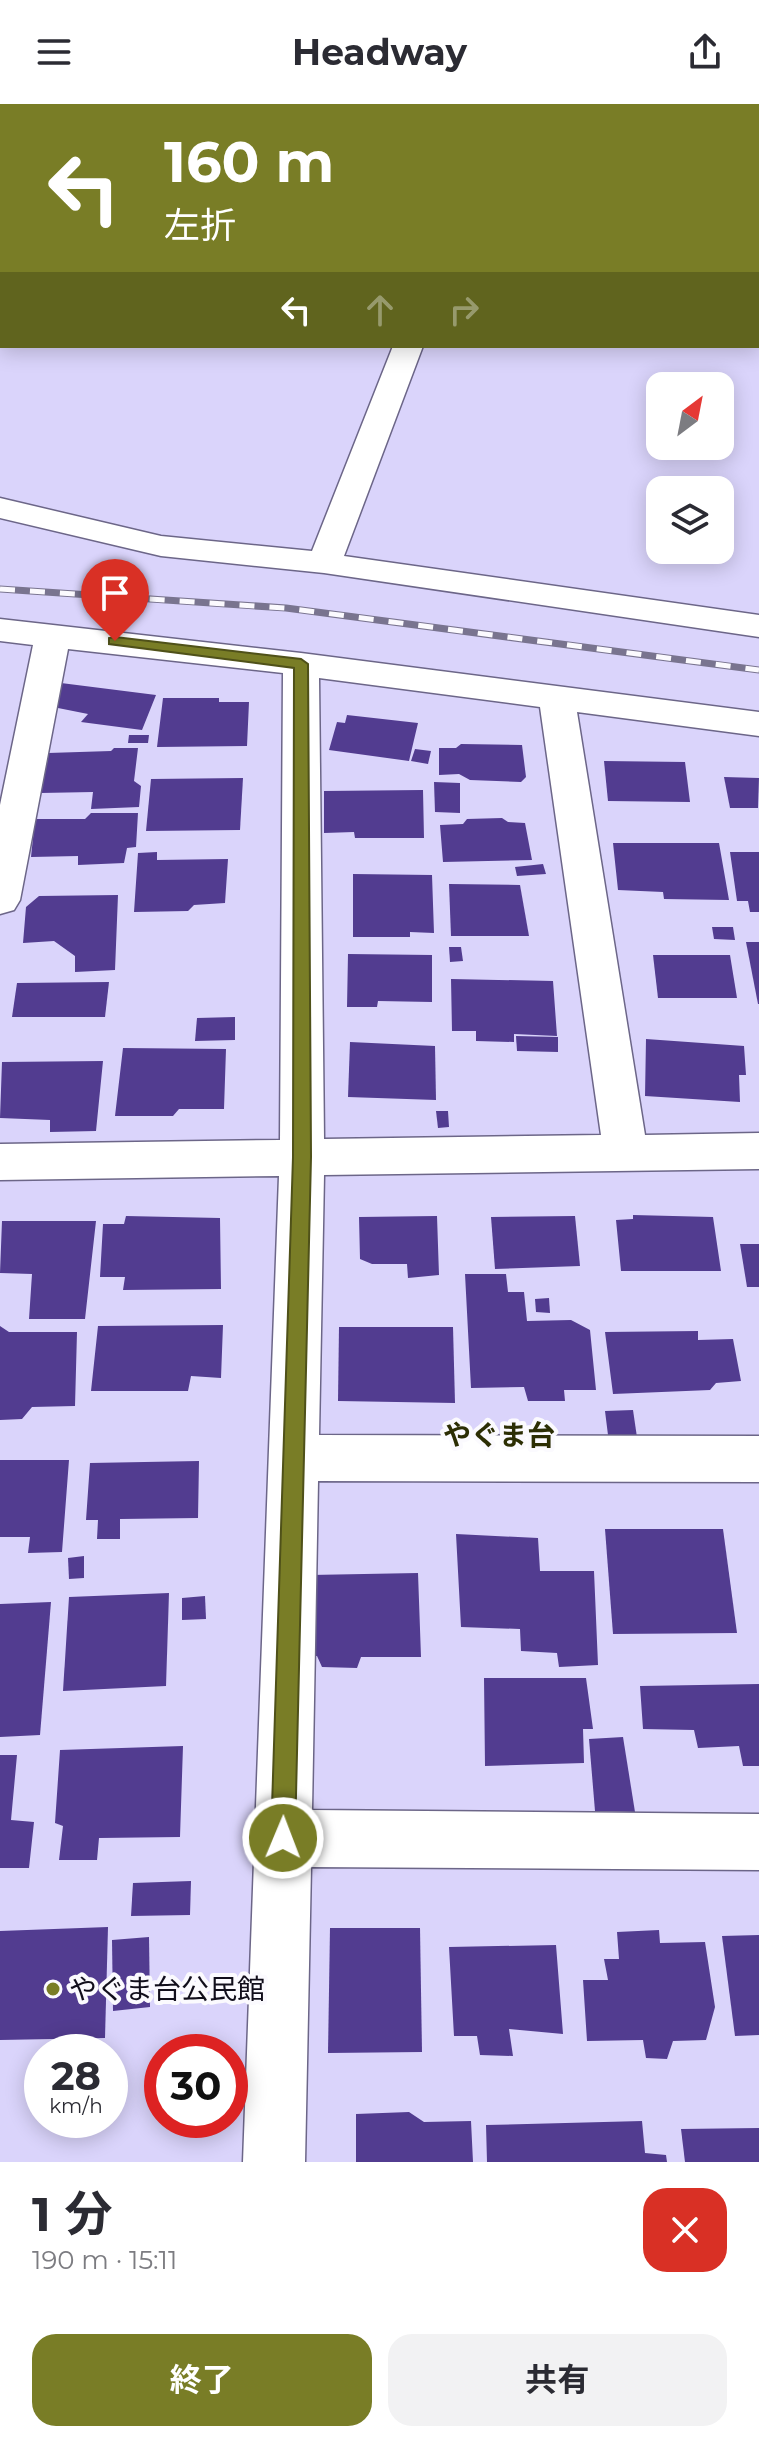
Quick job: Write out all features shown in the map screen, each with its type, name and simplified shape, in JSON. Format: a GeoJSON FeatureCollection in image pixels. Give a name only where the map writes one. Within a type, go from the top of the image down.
{"type":"FeatureCollection","features":[{"type":"Feature","properties":{"kind":"street"},"geometry":{"type":"LineString","coordinates":[[324,563],[407,348]]}},
{"type":"Feature","properties":{"kind":"street"},"geometry":{"type":"LineString","coordinates":[[0,508],[161,546],[324,563],[759,626]]}},
{"type":"Feature","properties":{"kind":"street"},"geometry":{"type":"LineString","coordinates":[[0,630],[301,664],[759,724]]}},
{"type":"Feature","properties":{"kind":"street"},"geometry":{"type":"LineString","coordinates":[[1,888],[53,634]]}},
{"type":"Feature","properties":{"kind":"street"},"geometry":{"type":"LineString","coordinates":[[274,2162],[302,1157],[301,664]]}},
{"type":"Feature","properties":{"kind":"street"},"geometry":{"type":"LineString","coordinates":[[557,698],[626,1153]]}},
{"type":"Feature","properties":{"kind":"street"},"geometry":{"type":"LineString","coordinates":[[0,1162],[759,1151]]}},
{"type":"Feature","properties":{"kind":"street"},"geometry":{"type":"LineString","coordinates":[[292,1458],[759,1459]]}},
{"type":"Feature","properties":{"kind":"street"},"geometry":{"type":"LineString","coordinates":[[283,1838],[759,1842]]}},
{"type":"Feature","properties":{"kind":"building"},"geometry":{"type":"Polygon","coordinates":[[[61,683],[156,695],[142,730],[81,722],[88,714],[48,706],[61,683]]]}},
{"type":"Feature","properties":{"kind":"building"},"geometry":{"type":"Polygon","coordinates":[[[163,698],[219,698],[219,702],[249,702],[247,746],[157,747],[163,698]]]}},
{"type":"Feature","properties":{"kind":"building"},"geometry":{"type":"Polygon","coordinates":[[[347,715],[418,723],[409,761],[329,750],[337,722],[345,723],[347,715]]]}},
{"type":"Feature","properties":{"kind":"building"},"geometry":{"type":"Polygon","coordinates":[[[129,735],[149,735],[148,743],[128,743],[129,735]]]}},
{"type":"Feature","properties":{"kind":"building"},"geometry":{"type":"Polygon","coordinates":[[[461,744],[522,745],[526,777],[521,782],[470,780],[459,774],[439,775],[439,748],[456,748],[461,744]]]}},
{"type":"Feature","properties":{"kind":"building"},"geometry":{"type":"Polygon","coordinates":[[[114,748],[138,748],[134,781],[141,786],[139,807],[91,809],[93,792],[40,793],[42,763],[48,762],[48,753],[111,751],[114,748]]]}},
{"type":"Feature","properties":{"kind":"building"},"geometry":{"type":"Polygon","coordinates":[[[415,749],[431,751],[428,764],[411,761],[415,749]]]}},
{"type":"Feature","properties":{"kind":"building"},"geometry":{"type":"Polygon","coordinates":[[[604,761],[685,762],[690,802],[608,801],[604,761]]]}},
{"type":"Feature","properties":{"kind":"building"},"geometry":{"type":"Polygon","coordinates":[[[724,777],[759,778],[758,808],[730,808],[724,777]]]}},
{"type":"Feature","properties":{"kind":"building"},"geometry":{"type":"Polygon","coordinates":[[[243,778],[240,830],[146,831],[151,779],[243,778]]]}},
{"type":"Feature","properties":{"kind":"building"},"geometry":{"type":"Polygon","coordinates":[[[434,782],[460,783],[460,813],[435,812],[434,782]]]}},
{"type":"Feature","properties":{"kind":"building"},"geometry":{"type":"Polygon","coordinates":[[[423,790],[424,838],[355,838],[354,832],[324,833],[324,791],[423,790]]]}},
{"type":"Feature","properties":{"kind":"building"},"geometry":{"type":"Polygon","coordinates":[[[91,813],[138,813],[136,847],[127,848],[124,863],[78,865],[78,856],[31,857],[35,819],[85,819],[91,813]]]}},
{"type":"Feature","properties":{"kind":"building"},"geometry":{"type":"Polygon","coordinates":[[[502,818],[508,822],[525,823],[532,860],[443,862],[440,825],[463,824],[467,819],[502,818]]]}},
{"type":"Feature","properties":{"kind":"building"},"geometry":{"type":"Polygon","coordinates":[[[613,843],[719,843],[729,900],[664,899],[663,892],[618,890],[613,843]]]}},
{"type":"Feature","properties":{"kind":"building"},"geometry":{"type":"Polygon","coordinates":[[[157,852],[157,860],[228,859],[225,903],[194,905],[188,911],[134,912],[138,853],[157,852]]]}},
{"type":"Feature","properties":{"kind":"building"},"geometry":{"type":"Polygon","coordinates":[[[730,852],[759,852],[759,912],[750,912],[748,901],[737,901],[730,852]]]}},
{"type":"Feature","properties":{"kind":"building"},"geometry":{"type":"Polygon","coordinates":[[[543,864],[546,874],[517,876],[515,867],[543,864]]]}},
{"type":"Feature","properties":{"kind":"building"},"geometry":{"type":"Polygon","coordinates":[[[353,874],[432,875],[434,933],[410,932],[410,937],[353,937],[353,874]]]}},
{"type":"Feature","properties":{"kind":"building"},"geometry":{"type":"Polygon","coordinates":[[[449,884],[520,885],[529,936],[451,936],[449,884]]]}},
{"type":"Feature","properties":{"kind":"building"},"geometry":{"type":"Polygon","coordinates":[[[118,895],[115,970],[75,972],[75,956],[54,941],[23,943],[26,907],[39,896],[118,895]]]}},
{"type":"Feature","properties":{"kind":"building"},"geometry":{"type":"Polygon","coordinates":[[[712,927],[733,927],[735,940],[714,939],[712,927]]]}},
{"type":"Feature","properties":{"kind":"building"},"geometry":{"type":"Polygon","coordinates":[[[746,942],[759,942],[759,1004],[758,1004],[746,942]]]}},
{"type":"Feature","properties":{"kind":"building"},"geometry":{"type":"Polygon","coordinates":[[[449,947],[461,947],[463,961],[450,962],[449,947]]]}},
{"type":"Feature","properties":{"kind":"building"},"geometry":{"type":"Polygon","coordinates":[[[348,954],[432,955],[432,1002],[378,1001],[377,1007],[347,1007],[348,954]]]}},
{"type":"Feature","properties":{"kind":"building"},"geometry":{"type":"Polygon","coordinates":[[[653,955],[730,955],[737,998],[658,998],[653,955]]]}},
{"type":"Feature","properties":{"kind":"building"},"geometry":{"type":"Polygon","coordinates":[[[451,979],[553,981],[557,1036],[514,1034],[514,1042],[476,1041],[476,1031],[452,1031],[451,979]]]}},
{"type":"Feature","properties":{"kind":"building"},"geometry":{"type":"Polygon","coordinates":[[[109,982],[105,1017],[12,1017],[17,983],[109,982]]]}},
{"type":"Feature","properties":{"kind":"building"},"geometry":{"type":"Polygon","coordinates":[[[235,1017],[235,1040],[195,1041],[197,1018],[235,1017]]]}},
{"type":"Feature","properties":{"kind":"building"},"geometry":{"type":"Polygon","coordinates":[[[516,1036],[558,1037],[558,1052],[517,1051],[516,1036]]]}},
{"type":"Feature","properties":{"kind":"building"},"geometry":{"type":"Polygon","coordinates":[[[646,1039],[744,1046],[746,1075],[739,1075],[740,1102],[645,1096],[646,1039]]]}},
{"type":"Feature","properties":{"kind":"building"},"geometry":{"type":"Polygon","coordinates":[[[350,1042],[435,1046],[436,1100],[348,1097],[350,1042]]]}},
{"type":"Feature","properties":{"kind":"building"},"geometry":{"type":"Polygon","coordinates":[[[123,1048],[226,1049],[224,1109],[179,1109],[173,1116],[115,1116],[123,1048]]]}},
{"type":"Feature","properties":{"kind":"building"},"geometry":{"type":"Polygon","coordinates":[[[103,1061],[96,1131],[50,1132],[50,1120],[0,1118],[2,1062],[103,1061]]]}},
{"type":"Feature","properties":{"kind":"building"},"geometry":{"type":"Polygon","coordinates":[[[436,1111],[448,1111],[449,1127],[438,1128],[436,1111]]]}},
{"type":"Feature","properties":{"kind":"building"},"geometry":{"type":"Polygon","coordinates":[[[633,1215],[713,1217],[721,1271],[621,1271],[616,1220],[633,1219],[633,1215]]]}},
{"type":"Feature","properties":{"kind":"building"},"geometry":{"type":"Polygon","coordinates":[[[126,1216],[220,1218],[221,1289],[123,1290],[125,1277],[100,1277],[103,1224],[124,1224],[126,1216]]]}},
{"type":"Feature","properties":{"kind":"building"},"geometry":{"type":"Polygon","coordinates":[[[437,1216],[439,1275],[408,1278],[407,1264],[372,1264],[360,1259],[359,1217],[437,1216]]]}},
{"type":"Feature","properties":{"kind":"building"},"geometry":{"type":"Polygon","coordinates":[[[575,1216],[580,1266],[495,1269],[491,1217],[575,1216]]]}},
{"type":"Feature","properties":{"kind":"building"},"geometry":{"type":"Polygon","coordinates":[[[2,1221],[96,1221],[85,1319],[29,1319],[32,1274],[0,1273],[2,1221]]]}},
{"type":"Feature","properties":{"kind":"building"},"geometry":{"type":"Polygon","coordinates":[[[740,1244],[759,1244],[759,1287],[747,1287],[740,1244]]]}},
{"type":"Feature","properties":{"kind":"building"},"geometry":{"type":"Polygon","coordinates":[[[465,1274],[506,1274],[508,1292],[524,1292],[527,1321],[571,1320],[590,1330],[596,1390],[564,1390],[565,1401],[528,1401],[524,1387],[471,1388],[465,1274]]]}},
{"type":"Feature","properties":{"kind":"building"},"geometry":{"type":"Polygon","coordinates":[[[549,1298],[550,1313],[536,1312],[535,1299],[549,1298]]]}},
{"type":"Feature","properties":{"kind":"building"},"geometry":{"type":"Polygon","coordinates":[[[223,1325],[221,1378],[191,1376],[188,1391],[91,1391],[98,1326],[223,1325]]]}},
{"type":"Feature","properties":{"kind":"building"},"geometry":{"type":"Polygon","coordinates":[[[0,1326],[9,1332],[77,1332],[75,1406],[32,1407],[22,1419],[0,1420],[0,1326]]]}},
{"type":"Feature","properties":{"kind":"building"},"geometry":{"type":"Polygon","coordinates":[[[339,1327],[453,1327],[455,1403],[338,1401],[339,1327]]]}},
{"type":"Feature","properties":{"kind":"building"},"geometry":{"type":"Polygon","coordinates":[[[698,1331],[698,1340],[733,1339],[741,1381],[716,1383],[710,1390],[613,1394],[605,1332],[698,1331]]]}},
{"type":"Feature","properties":{"kind":"building"},"geometry":{"type":"Polygon","coordinates":[[[633,1410],[639,1451],[610,1451],[605,1411],[633,1410]]]}},
{"type":"Feature","properties":{"kind":"building"},"geometry":{"type":"Polygon","coordinates":[[[0,1460],[69,1460],[62,1552],[28,1553],[30,1537],[0,1537],[0,1460]]]}},
{"type":"Feature","properties":{"kind":"building"},"geometry":{"type":"Polygon","coordinates":[[[199,1461],[198,1518],[120,1519],[120,1539],[97,1539],[98,1520],[86,1520],[90,1463],[199,1461]]]}},
{"type":"Feature","properties":{"kind":"building"},"geometry":{"type":"Polygon","coordinates":[[[605,1529],[723,1529],[737,1633],[613,1634],[605,1529]]]}},
{"type":"Feature","properties":{"kind":"building"},"geometry":{"type":"Polygon","coordinates":[[[456,1534],[538,1538],[540,1571],[594,1571],[598,1665],[559,1667],[557,1653],[521,1651],[520,1629],[461,1627],[456,1534]]]}},
{"type":"Feature","properties":{"kind":"building"},"geometry":{"type":"Polygon","coordinates":[[[84,1556],[84,1578],[69,1579],[68,1558],[84,1556]]]}},
{"type":"Feature","properties":{"kind":"building"},"geometry":{"type":"Polygon","coordinates":[[[418,1573],[421,1657],[361,1657],[357,1668],[322,1667],[317,1656],[309,1656],[310,1575],[418,1573]]]}},
{"type":"Feature","properties":{"kind":"building"},"geometry":{"type":"Polygon","coordinates":[[[169,1593],[166,1686],[63,1691],[69,1597],[169,1593]]]}},
{"type":"Feature","properties":{"kind":"building"},"geometry":{"type":"Polygon","coordinates":[[[205,1596],[206,1619],[182,1620],[182,1598],[205,1596]]]}},
{"type":"Feature","properties":{"kind":"building"},"geometry":{"type":"Polygon","coordinates":[[[51,1602],[40,1735],[0,1737],[0,1604],[51,1602]]]}},
{"type":"Feature","properties":{"kind":"building"},"geometry":{"type":"Polygon","coordinates":[[[484,1678],[586,1678],[593,1729],[583,1729],[584,1763],[485,1766],[484,1678]]]}},
{"type":"Feature","properties":{"kind":"building"},"geometry":{"type":"Polygon","coordinates":[[[759,1684],[759,1766],[743,1766],[739,1746],[698,1748],[694,1730],[643,1729],[640,1686],[759,1684]]]}},
{"type":"Feature","properties":{"kind":"building"},"geometry":{"type":"Polygon","coordinates":[[[623,1737],[635,1812],[595,1811],[589,1739],[623,1737]]]}},
{"type":"Feature","properties":{"kind":"building"},"geometry":{"type":"Polygon","coordinates":[[[183,1746],[180,1837],[99,1838],[97,1860],[59,1860],[63,1826],[55,1823],[60,1750],[183,1746]]]}},
{"type":"Feature","properties":{"kind":"building"},"geometry":{"type":"Polygon","coordinates":[[[0,1755],[17,1755],[11,1820],[34,1822],[29,1868],[0,1868],[0,1755]]]}},
{"type":"Feature","properties":{"kind":"building"},"geometry":{"type":"Polygon","coordinates":[[[191,1881],[190,1915],[131,1916],[133,1883],[191,1881]]]}},
{"type":"Feature","properties":{"kind":"building","name":"やぐま台公民館"},"geometry":{"type":"Polygon","coordinates":[[[108,1927],[105,2034],[24,2034],[24,2040],[0,2040],[0,1931],[108,1927]]]}},
{"type":"Feature","properties":{"kind":"building"},"geometry":{"type":"Polygon","coordinates":[[[330,1928],[420,1928],[422,2052],[328,2053],[330,1928]]]}},
{"type":"Feature","properties":{"kind":"building"},"geometry":{"type":"Polygon","coordinates":[[[659,1930],[660,1943],[705,1942],[715,2007],[706,2040],[673,2041],[667,2059],[646,2058],[643,2040],[587,2041],[583,1980],[608,1980],[604,1959],[619,1959],[617,1932],[659,1930]]]}},
{"type":"Feature","properties":{"kind":"building"},"geometry":{"type":"Polygon","coordinates":[[[759,1935],[759,2035],[735,2036],[722,1936],[759,1935]]]}},
{"type":"Feature","properties":{"kind":"building"},"geometry":{"type":"Polygon","coordinates":[[[149,1937],[150,2007],[113,2011],[112,1940],[149,1937]]]}},
{"type":"Feature","properties":{"kind":"building"},"geometry":{"type":"Polygon","coordinates":[[[556,1945],[563,2034],[509,2029],[513,2056],[480,2055],[477,2036],[454,2036],[449,1947],[556,1945]]]}},
{"type":"Feature","properties":{"kind":"building"},"geometry":{"type":"Polygon","coordinates":[[[409,2112],[424,2122],[471,2121],[473,2162],[356,2162],[356,2114],[409,2112]]]}},
{"type":"Feature","properties":{"kind":"building"},"geometry":{"type":"Polygon","coordinates":[[[642,2121],[645,2153],[666,2155],[667,2162],[487,2162],[486,2125],[642,2121]]]}},
{"type":"Feature","properties":{"kind":"building"},"geometry":{"type":"Polygon","coordinates":[[[759,2128],[759,2162],[685,2162],[681,2129],[759,2128]]]}},
{"type":"Feature","properties":{"kind":"railway"},"geometry":{"type":"LineString","coordinates":[[0,589],[286,608],[759,670]]}},
{"type":"Feature","properties":{"kind":"place","name":"やぐま台公民館"},"geometry":{"type":"Point","coordinates":[53,1989]}},
{"type":"Feature","properties":{"kind":"district","name":"やぐま台"},"geometry":{"type":"Point","coordinates":[499,1435]}},
{"type":"Feature","properties":{"kind":"route"},"geometry":{"type":"LineString","coordinates":[[115,641],[301,664],[302,1157],[283,1838]]}}]}
